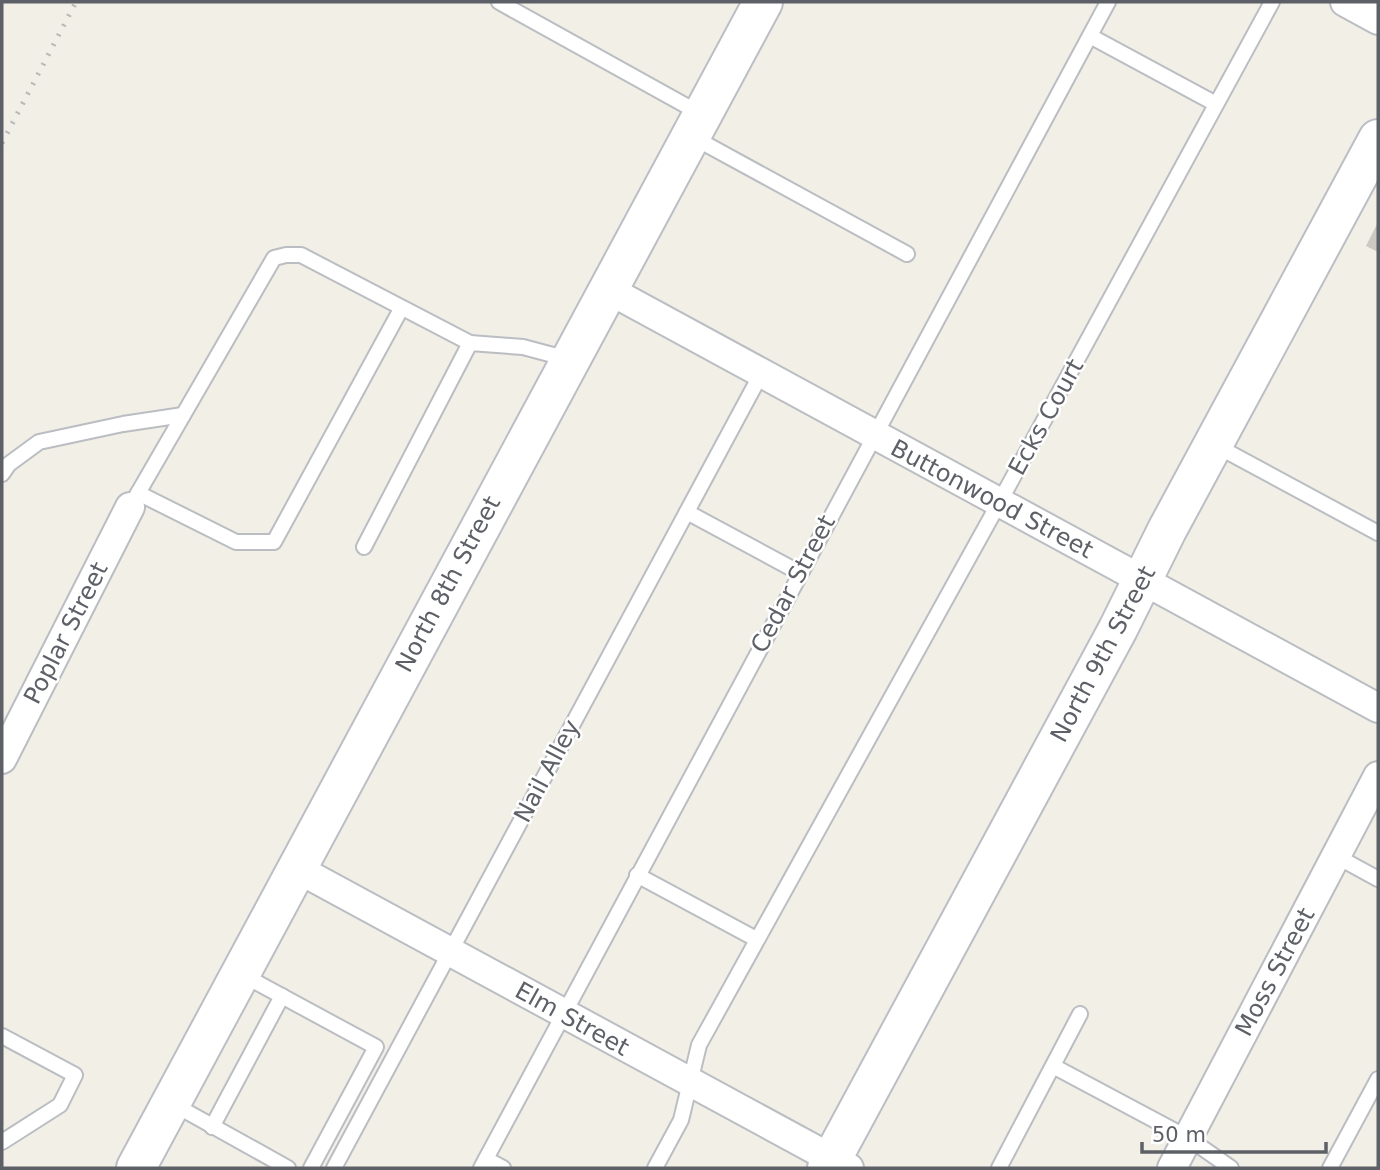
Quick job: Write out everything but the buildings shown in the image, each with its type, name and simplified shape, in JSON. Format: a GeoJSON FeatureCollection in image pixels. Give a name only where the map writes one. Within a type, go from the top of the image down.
{"type":"FeatureCollection","features":[{"type":"Feature","properties":{"kind":"main road","name":"North 8th Street"},"geometry":{"type":"LineString","coordinates":[[135,1168],[763,2]]}},
{"type":"Feature","properties":{"kind":"main road","name":"North 9th Street"},"geometry":{"type":"LineString","coordinates":[[836,1165],[1213,444],[1378,139]]}},
{"type":"Feature","properties":{"kind":"street"},"geometry":{"type":"LineString","coordinates":[[1345,2],[1378,20]]}},
{"type":"Feature","properties":{"kind":"street","name":"Buttonwood Street"},"geometry":{"type":"LineString","coordinates":[[607,289],[1378,708]]}},
{"type":"Feature","properties":{"kind":"street","name":"Poplar Street"},"geometry":{"type":"LineString","coordinates":[[2,759],[134,500]]}},
{"type":"Feature","properties":{"kind":"street","name":"Moss Street"},"geometry":{"type":"LineString","coordinates":[[1172,1168],[1378,776]]}},
{"type":"Feature","properties":{"kind":"street","name":"Elm Street"},"geometry":{"type":"LineString","coordinates":[[296,868],[836,1165]]}},
{"type":"Feature","properties":{"kind":"lane"},"geometry":{"type":"LineString","coordinates":[[499,2],[907,254]]}},
{"type":"Feature","properties":{"kind":"lane","name":"Cedar Street"},"geometry":{"type":"LineString","coordinates":[[483,1164],[1108,2]]}},
{"type":"Feature","properties":{"kind":"lane","name":"Ecks Court"},"geometry":{"type":"LineString","coordinates":[[655,1168],[681,1120],[699,1045],[1272,2]]}},
{"type":"Feature","properties":{"kind":"lane"},"geometry":{"type":"LineString","coordinates":[[1090,36],[1216,104]]}},
{"type":"Feature","properties":{"kind":"lane"},"geometry":{"type":"LineString","coordinates":[[401,309],[274,542],[236,542],[134,500],[274,258],[301,255],[470,344],[523,347],[569,360]]}},
{"type":"Feature","properties":{"kind":"lane"},"geometry":{"type":"LineString","coordinates":[[364,547],[470,344]]}},
{"type":"Feature","properties":{"kind":"lane","name":"Nail Alley"},"geometry":{"type":"LineString","coordinates":[[334,1168],[761,374]]}},
{"type":"Feature","properties":{"kind":"lane"},"geometry":{"type":"LineString","coordinates":[[2,474],[9,464],[39,442],[123,424],[183,415]]}},
{"type":"Feature","properties":{"kind":"lane"},"geometry":{"type":"LineString","coordinates":[[1213,444],[1378,533]]}},
{"type":"Feature","properties":{"kind":"lane"},"geometry":{"type":"LineString","coordinates":[[687,512],[800,573]]}},
{"type":"Feature","properties":{"kind":"lane"},"geometry":{"type":"LineString","coordinates":[[1336,856],[1378,879]]}},
{"type":"Feature","properties":{"kind":"lane"},"geometry":{"type":"LineString","coordinates":[[637,875],[756,939]]}},
{"type":"Feature","properties":{"kind":"lane"},"geometry":{"type":"LineString","coordinates":[[240,974],[376,1047],[311,1168]]}},
{"type":"Feature","properties":{"kind":"lane"},"geometry":{"type":"LineString","coordinates":[[212,1127],[282,996]]}},
{"type":"Feature","properties":{"kind":"lane"},"geometry":{"type":"LineString","coordinates":[[999,1168],[1080,1014]]}},
{"type":"Feature","properties":{"kind":"lane"},"geometry":{"type":"LineString","coordinates":[[2,1036],[75,1075],[60,1105],[2,1142]]}},
{"type":"Feature","properties":{"kind":"lane"},"geometry":{"type":"LineString","coordinates":[[1054,1066],[1188,1138],[1231,1168]]}},
{"type":"Feature","properties":{"kind":"lane"},"geometry":{"type":"LineString","coordinates":[[1330,1168],[1378,1079]]}},
{"type":"Feature","properties":{"kind":"lane"},"geometry":{"type":"LineString","coordinates":[[170,1103],[288,1168]]}},
{"type":"Feature","properties":{"kind":"lane"},"geometry":{"type":"LineString","coordinates":[[483,1164],[503,1168]]}},
{"type":"Feature","properties":{"kind":"railway"},"geometry":{"type":"LineString","coordinates":[[2,143],[76,2]]}}]}
